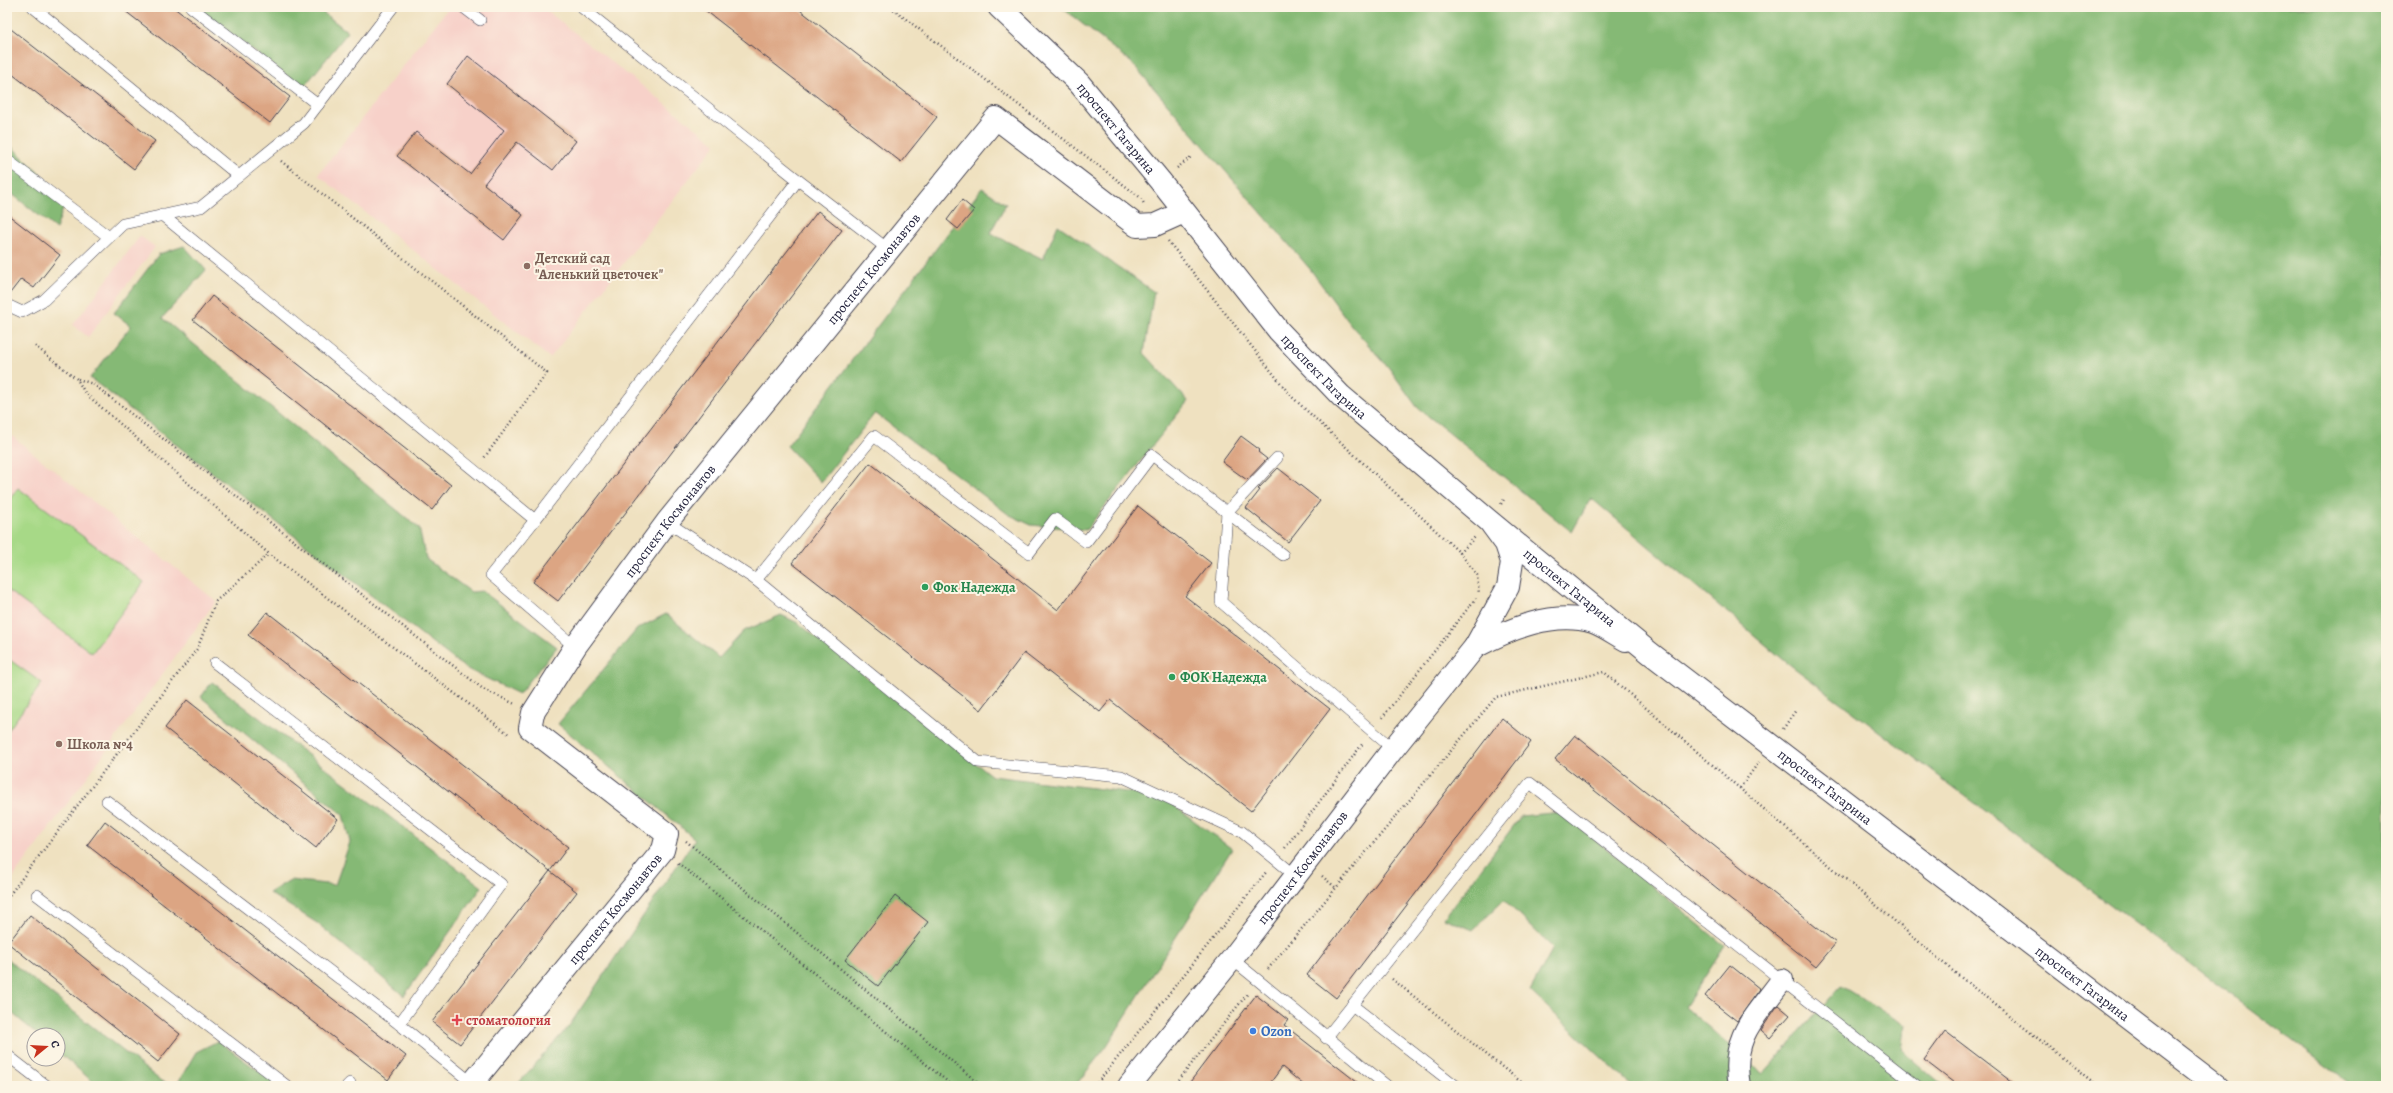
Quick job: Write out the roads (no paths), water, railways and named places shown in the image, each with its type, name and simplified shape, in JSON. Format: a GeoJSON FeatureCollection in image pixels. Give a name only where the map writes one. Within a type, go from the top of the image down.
{"type":"FeatureCollection","features":[{"type":"Feature","properties":{"kind":"main road","name":"проспект Гагарина"},"geometry":{"type":"LineString","coordinates":[[999,7],[1079,83],[1279,330],[1341,396],[1489,521],[1650,653],[2217,1086]]}},
{"type":"Feature","properties":{"kind":"main road","name":"проспект Космонавтов"},"geometry":{"type":"LineString","coordinates":[[471,1084],[662,850],[667,834],[530,728],[533,713],[574,647],[667,522],[996,118],[1137,226],[1155,225],[1184,212]]}},
{"type":"Feature","properties":{"kind":"main road"},"geometry":{"type":"LineString","coordinates":[[1475,647],[1508,587],[1512,562],[1506,544],[1489,521]]}},
{"type":"Feature","properties":{"kind":"main road"},"geometry":{"type":"LineString","coordinates":[[1475,647],[1502,633],[1559,618],[1593,622],[1650,653]]}},
{"type":"Feature","properties":{"kind":"main road","name":"проспект Космонавтов"},"geometry":{"type":"LineString","coordinates":[[1129,1086],[1232,958],[1393,749],[1475,647]]}},
{"type":"Feature","properties":{"kind":"main road"},"geometry":{"type":"LineString","coordinates":[[1739,1086],[1735,1066],[1742,1036],[1782,980]]}},
{"type":"Feature","properties":{"kind":"lane"},"geometry":{"type":"LineString","coordinates":[[33,7],[240,176]]}},
{"type":"Feature","properties":{"kind":"lane"},"geometry":{"type":"LineString","coordinates":[[191,7],[318,105]]}},
{"type":"Feature","properties":{"kind":"lane"},"geometry":{"type":"LineString","coordinates":[[7,305],[22,312],[44,300],[123,224],[201,207],[304,124],[393,7]]}},
{"type":"Feature","properties":{"kind":"lane"},"geometry":{"type":"LineString","coordinates":[[463,7],[480,20]]}},
{"type":"Feature","properties":{"kind":"lane"},"geometry":{"type":"LineString","coordinates":[[581,7],[798,180],[889,250]]}},
{"type":"Feature","properties":{"kind":"lane"},"geometry":{"type":"LineString","coordinates":[[7,160],[109,237]]}},
{"type":"Feature","properties":{"kind":"lane"},"geometry":{"type":"LineString","coordinates":[[574,647],[491,575],[798,180]]}},
{"type":"Feature","properties":{"kind":"lane"},"geometry":{"type":"LineString","coordinates":[[162,216],[535,520]]}},
{"type":"Feature","properties":{"kind":"lane"},"geometry":{"type":"LineString","coordinates":[[756,580],[874,436],[1029,553],[1055,519],[1086,542],[1152,455],[1283,555]]}},
{"type":"Feature","properties":{"kind":"lane"},"geometry":{"type":"LineString","coordinates":[[1277,458],[1227,512],[1221,602],[1393,749]]}},
{"type":"Feature","properties":{"kind":"lane"},"geometry":{"type":"LineString","coordinates":[[667,522],[756,580],[978,762],[1120,776],[1242,832],[1296,876]]}},
{"type":"Feature","properties":{"kind":"lane"},"geometry":{"type":"LineString","coordinates":[[215,663],[501,884],[399,1024]]}},
{"type":"Feature","properties":{"kind":"lane"},"geometry":{"type":"LineString","coordinates":[[1326,1038],[1530,783],[1917,1086]]}},
{"type":"Feature","properties":{"kind":"lane"},"geometry":{"type":"LineString","coordinates":[[107,801],[399,1024],[471,1084]]}},
{"type":"Feature","properties":{"kind":"lane"},"geometry":{"type":"LineString","coordinates":[[37,895],[287,1086]]}},
{"type":"Feature","properties":{"kind":"lane"},"geometry":{"type":"LineString","coordinates":[[1232,958],[1326,1038],[1387,1086]]}},
{"type":"Feature","properties":{"kind":"lane"},"geometry":{"type":"LineString","coordinates":[[1352,1005],[1456,1086]]}},
{"type":"Feature","properties":{"kind":"lane"},"geometry":{"type":"LineString","coordinates":[[7,1055],[47,1086]]}},
{"type":"Feature","properties":{"kind":"place","name":"Детский сад \"Аленький цветочек\""},"geometry":{"type":"Point","coordinates":[527,266]}},
{"type":"Feature","properties":{"kind":"place","name":"Фок Надежда"},"geometry":{"type":"Point","coordinates":[925,587]}},
{"type":"Feature","properties":{"kind":"place","name":"ФОК Надежда"},"geometry":{"type":"Point","coordinates":[1172,677]}},
{"type":"Feature","properties":{"kind":"place","name":"Школа №4"},"geometry":{"type":"Point","coordinates":[59,744]}},
{"type":"Feature","properties":{"kind":"place","name":"стоматология"},"geometry":{"type":"Point","coordinates":[457,1020]}},
{"type":"Feature","properties":{"kind":"place","name":"Ozon"},"geometry":{"type":"Point","coordinates":[1253,1031]}}]}
